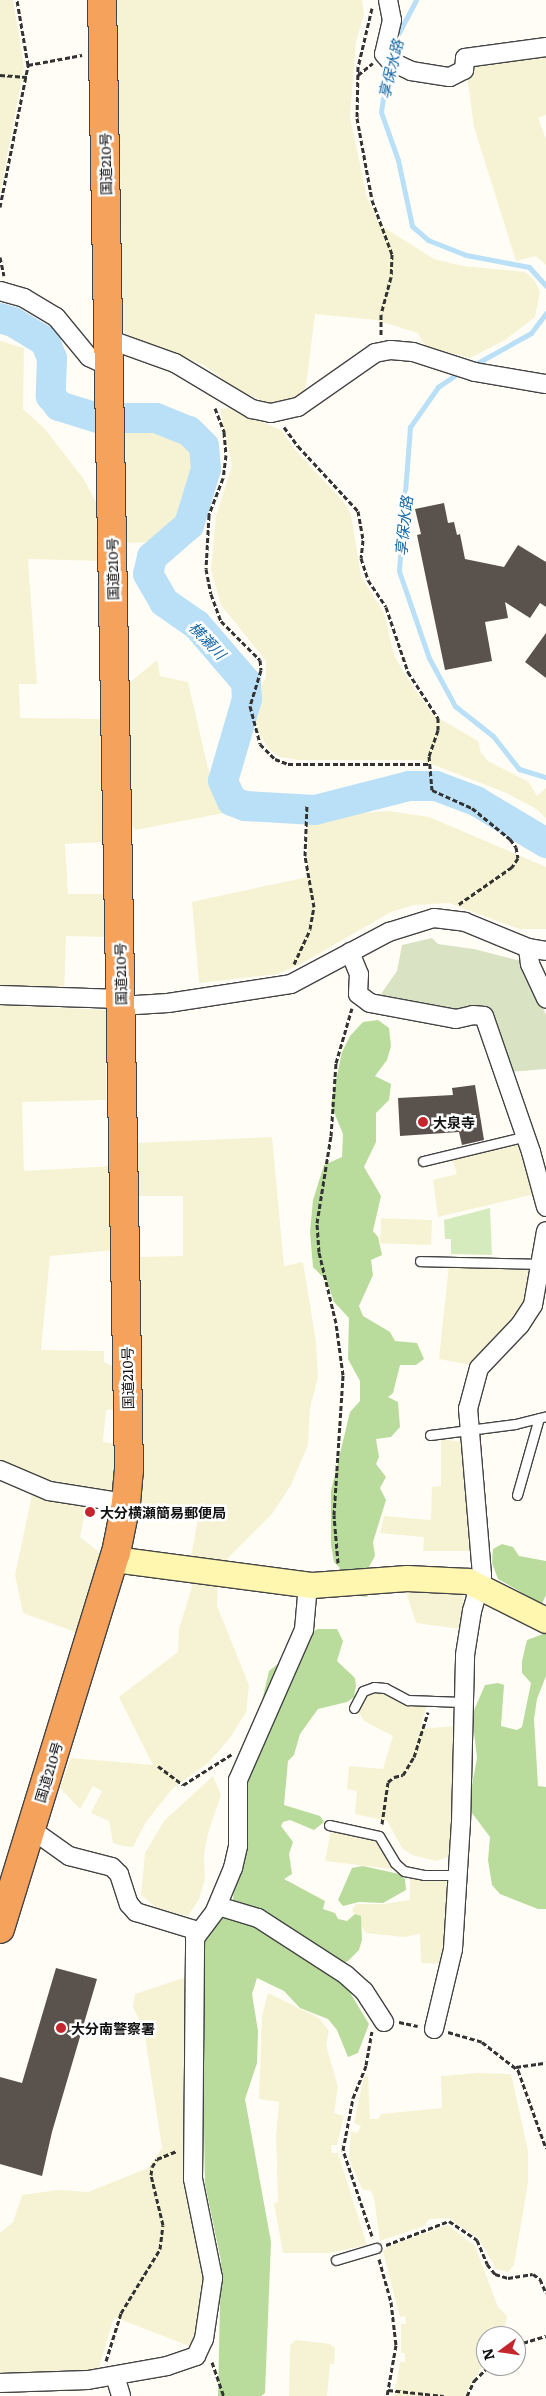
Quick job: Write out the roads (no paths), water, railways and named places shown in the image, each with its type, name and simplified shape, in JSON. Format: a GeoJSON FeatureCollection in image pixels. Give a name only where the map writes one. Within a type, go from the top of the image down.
{"type":"FeatureCollection","features":[{"type":"Feature","properties":{"kind":"highway","name":"国道210号"},"geometry":{"type":"LineString","coordinates":[[0,1928],[114,1559],[126,1503],[129,1471],[102,0]]}},
{"type":"Feature","properties":{"kind":"street"},"geometry":{"type":"LineString","coordinates":[[388,0],[392,20],[384,54],[394,64],[411,71],[450,77],[464,70],[465,58],[546,47]]}},
{"type":"Feature","properties":{"kind":"street"},"geometry":{"type":"LineString","coordinates":[[0,291],[24,298],[56,317],[70,331],[83,352],[108,378]]}},
{"type":"Feature","properties":{"kind":"street"},"geometry":{"type":"LineString","coordinates":[[108,339],[176,363],[252,409],[277,414],[311,400],[382,351],[402,350],[475,372],[546,384]]}},
{"type":"Feature","properties":{"kind":"street"},"geometry":{"type":"LineString","coordinates":[[0,995],[120,1003],[168,1003],[281,986],[301,980],[350,952],[416,921],[454,919],[528,948],[546,951]]}},
{"type":"Feature","properties":{"kind":"street"},"geometry":{"type":"LineString","coordinates":[[528,948],[530,964],[546,999]]}},
{"type":"Feature","properties":{"kind":"street"},"geometry":{"type":"LineString","coordinates":[[350,952],[359,974],[358,994],[375,1005],[401,1011],[432,1012],[456,1019],[473,1014],[484,1016],[526,1136],[546,1207]]}},
{"type":"Feature","properties":{"kind":"street"},"geometry":{"type":"LineString","coordinates":[[434,2029],[453,1949],[456,1875],[461,1822],[462,1702],[468,1632],[480,1586],[482,1569],[468,1429],[476,1373],[520,1325],[541,1289],[539,1264],[546,1230]]}},
{"type":"Feature","properties":{"kind":"street"},"geometry":{"type":"LineString","coordinates":[[0,1470],[49,1491],[126,1503]]}},
{"type":"Feature","properties":{"kind":"street"},"geometry":{"type":"LineString","coordinates":[[114,1559],[308,1584],[407,1578],[468,1581],[546,1620]]}},
{"type":"Feature","properties":{"kind":"street"},"geometry":{"type":"LineString","coordinates":[[0,2384],[108,2377],[183,2362],[196,2356],[201,2348],[211,2307],[213,2278],[194,2192],[194,1955],[198,1931],[218,1906],[236,1858],[236,1795],[251,1746],[304,1630],[308,1584]]}},
{"type":"Feature","properties":{"kind":"street"},"geometry":{"type":"LineString","coordinates":[[31,1829],[69,1856],[112,1867],[119,1874],[129,1904],[136,1912],[198,1931]]}},
{"type":"Feature","properties":{"kind":"street"},"geometry":{"type":"LineString","coordinates":[[218,1906],[258,1918],[346,1975],[364,1991],[384,2022]]}},
{"type":"Feature","properties":{"kind":"street"},"geometry":{"type":"LineString","coordinates":[[108,2377],[121,2396]]}},
{"type":"Feature","properties":{"kind":"lane"},"geometry":{"type":"LineString","coordinates":[[423,1162],[526,1136]]}},
{"type":"Feature","properties":{"kind":"lane"},"geometry":{"type":"LineString","coordinates":[[420,1261],[539,1264]]}},
{"type":"Feature","properties":{"kind":"lane"},"geometry":{"type":"LineString","coordinates":[[430,1435],[542,1417],[517,1495]]}},
{"type":"Feature","properties":{"kind":"lane"},"geometry":{"type":"LineString","coordinates":[[354,1708],[363,1691],[374,1687],[385,1688],[408,1700],[462,1702]]}},
{"type":"Feature","properties":{"kind":"lane"},"geometry":{"type":"LineString","coordinates":[[329,1825],[364,1830],[378,1836],[395,1863],[404,1871],[424,1875],[456,1875]]}},
{"type":"Feature","properties":{"kind":"lane"},"geometry":{"type":"LineString","coordinates":[[336,2260],[376,2248]]}},
{"type":"Feature","properties":{"kind":"waterway","name":"享保水路"},"geometry":{"type":"LineString","coordinates":[[396,38],[416,0]]}},
{"type":"Feature","properties":{"kind":"waterway","name":"享保水路"},"geometry":{"type":"LineString","coordinates":[[388,63],[381,112],[398,160],[412,226],[428,240],[466,255],[529,267],[546,286]]}},
{"type":"Feature","properties":{"kind":"waterway","name":"享保水路"},"geometry":{"type":"LineString","coordinates":[[470,367],[531,333],[546,313]]}},
{"type":"Feature","properties":{"kind":"waterway","name":"横瀬川"},"geometry":{"type":"LineString","coordinates":[[0,318],[13,322],[45,341],[52,358],[51,396],[59,406],[98,418],[156,418],[189,431],[204,446],[206,469],[189,525],[152,557],[148,574],[164,602],[197,625],[246,682],[247,699],[223,781],[232,801],[245,806],[315,810],[409,786],[436,786],[476,801],[546,843]]}},
{"type":"Feature","properties":{"kind":"waterway","name":"享保水路"},"geometry":{"type":"LineString","coordinates":[[460,372],[438,387],[410,427],[399,571],[429,658],[455,706],[493,736],[519,769],[546,777]]}},
{"type":"Feature","properties":{"kind":"place","name":"大泉寺"},"geometry":{"type":"Point","coordinates":[423,1122]}},
{"type":"Feature","properties":{"kind":"place","name":"大分横瀬簡易郵便局"},"geometry":{"type":"Point","coordinates":[90,1512]}},
{"type":"Feature","properties":{"kind":"place","name":"大分南警察署"},"geometry":{"type":"Point","coordinates":[61,2028]}}]}
